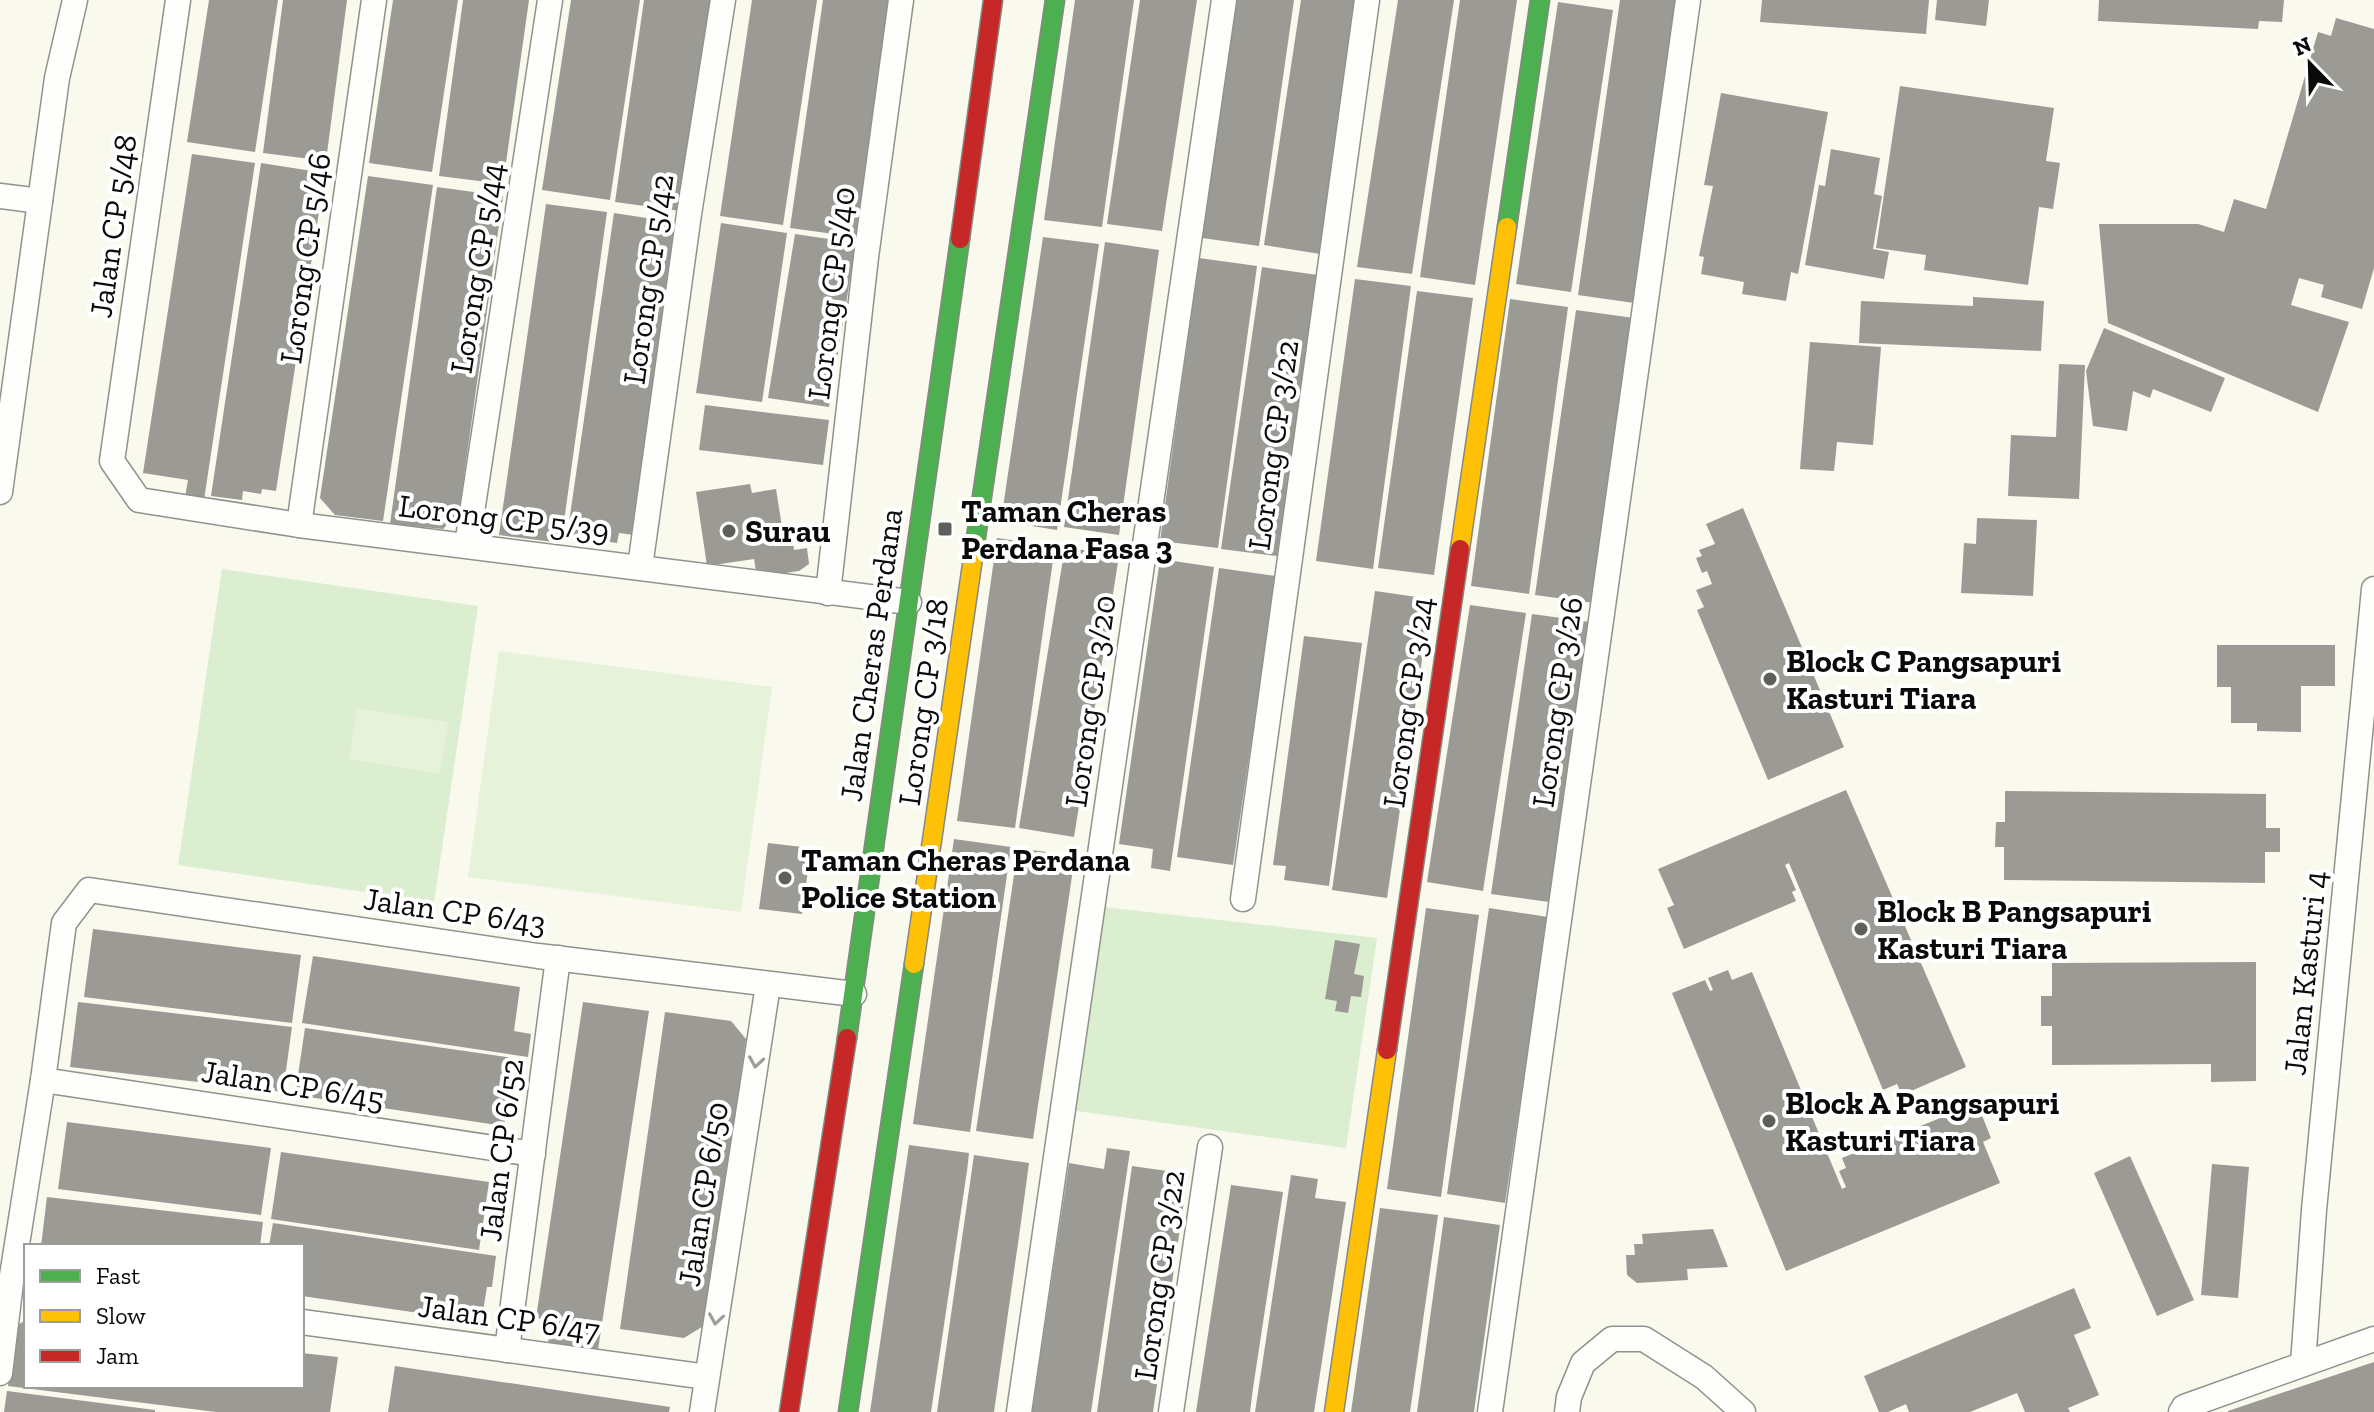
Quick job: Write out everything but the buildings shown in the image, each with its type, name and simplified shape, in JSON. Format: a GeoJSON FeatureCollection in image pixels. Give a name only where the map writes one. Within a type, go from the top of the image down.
{"type":"FeatureCollection","features":[{"type":"Feature","properties":{"kind":"street"},"geometry":{"type":"LineString","coordinates":[[0,492],[57,78],[75,0]]}},
{"type":"Feature","properties":{"kind":"street","name":"Jalan CP 5/48"},"geometry":{"type":"LineString","coordinates":[[112,461],[178,0]]}},
{"type":"Feature","properties":{"kind":"street","name":"Lorong CP 5/46"},"geometry":{"type":"LineString","coordinates":[[299,525],[374,0]]}},
{"type":"Feature","properties":{"kind":"street","name":"Lorong CP 5/44"},"geometry":{"type":"LineString","coordinates":[[467,545],[550,0]]}},
{"type":"Feature","properties":{"kind":"street","name":"Lorong CP 5/42"},"geometry":{"type":"LineString","coordinates":[[640,567],[689,214],[723,0]]}},
{"type":"Feature","properties":{"kind":"street","name":"Lorong CP 5/40"},"geometry":{"type":"LineString","coordinates":[[828,593],[867,242],[901,0]]}},
{"type":"Feature","properties":{"kind":"street","name":"Jalan Cheras Perdana"},"geometry":{"type":"LineString","coordinates":[[789,1412],[854,994],[993,0]]}},
{"type":"Feature","properties":{"kind":"street","name":"Lorong CP 3/18"},"geometry":{"type":"LineString","coordinates":[[848,1412],[1055,0]]}},
{"type":"Feature","properties":{"kind":"street","name":"Lorong CP 3/20"},"geometry":{"type":"LineString","coordinates":[[1019,1412],[1224,0]]}},
{"type":"Feature","properties":{"kind":"street","name":"Lorong CP 3/22"},"geometry":{"type":"LineString","coordinates":[[1243,899],[1367,0]]}},
{"type":"Feature","properties":{"kind":"street","name":"Lorong CP 3/24"},"geometry":{"type":"LineString","coordinates":[[1334,1412],[1540,0]]}},
{"type":"Feature","properties":{"kind":"street","name":"Lorong CP 3/26"},"geometry":{"type":"LineString","coordinates":[[1490,1412],[1688,0]]}},
{"type":"Feature","properties":{"kind":"street"},"geometry":{"type":"LineString","coordinates":[[0,196],[40,201]]}},
{"type":"Feature","properties":{"kind":"street","name":"Lorong CP 5/39"},"geometry":{"type":"LineString","coordinates":[[112,461],[139,500],[299,525],[909,602]]}},
{"type":"Feature","properties":{"kind":"street","name":"Jalan Kasturi 4"},"geometry":{"type":"LineString","coordinates":[[2303,1364],[2314,1210],[2365,779],[2374,589]]}},
{"type":"Feature","properties":{"kind":"street","name":"Jalan CP 6/43"},"geometry":{"type":"LineString","coordinates":[[43,1080],[64,923],[89,890],[523,954],[854,994]]}},
{"type":"Feature","properties":{"kind":"street","name":"Jalan CP 6/52"},"geometry":{"type":"LineString","coordinates":[[507,1350],[558,958]]}},
{"type":"Feature","properties":{"kind":"street","name":"Jalan CP 6/50"},"geometry":{"type":"LineString","coordinates":[[702,1412],[768,985]]}},
{"type":"Feature","properties":{"kind":"street"},"geometry":{"type":"LineString","coordinates":[[0,1373],[19,1283],[43,1080]]}},
{"type":"Feature","properties":{"kind":"street","name":"Jalan CP 6/45"},"geometry":{"type":"LineString","coordinates":[[43,1080],[533,1154]]}},
{"type":"Feature","properties":{"kind":"street","name":"Lorong CP 3/22"},"geometry":{"type":"LineString","coordinates":[[1171,1412],[1210,1147]]}},
{"type":"Feature","properties":{"kind":"street","name":"Jalan CP 6/47"},"geometry":{"type":"LineString","coordinates":[[304,1322],[707,1377]]}},
{"type":"Feature","properties":{"kind":"street"},"geometry":{"type":"LineString","coordinates":[[1567,1412],[1569,1397],[1583,1363],[1612,1339],[1644,1339],[1704,1377],[1743,1412]]}},
{"type":"Feature","properties":{"kind":"street"},"geometry":{"type":"LineString","coordinates":[[2181,1412],[2184,1407],[2374,1339]]}},
{"type":"Feature","properties":{"kind":"green space"},"geometry":{"type":"Polygon","coordinates":[[[222,569],[478,606],[434,902],[178,865],[222,569]]]}},
{"type":"Feature","properties":{"kind":"green space"},"geometry":{"type":"Polygon","coordinates":[[[499,651],[772,687],[741,912],[468,877],[499,651]]]}},
{"type":"Feature","properties":{"kind":"green space"},"geometry":{"type":"Polygon","coordinates":[[[357,708],[448,722],[440,774],[349,759],[357,708]]]}},
{"type":"Feature","properties":{"kind":"green space"},"geometry":{"type":"Polygon","coordinates":[[[1095,906],[1377,938],[1346,1148],[1062,1109],[1095,906]]]}},
{"type":"Feature","properties":{"kind":"traffic: fast"},"geometry":{"type":"LineString","coordinates":[[975,544],[1055,0]]}},
{"type":"Feature","properties":{"kind":"traffic: fast"},"geometry":{"type":"LineString","coordinates":[[1507,227],[1540,0]]}},
{"type":"Feature","properties":{"kind":"traffic: fast"},"geometry":{"type":"LineString","coordinates":[[847,1038],[960,239]]}},
{"type":"Feature","properties":{"kind":"traffic: fast"},"geometry":{"type":"LineString","coordinates":[[848,1412],[914,964]]}},
{"type":"Feature","properties":{"kind":"traffic: slow"},"geometry":{"type":"LineString","coordinates":[[1460,549],[1507,227]]}},
{"type":"Feature","properties":{"kind":"traffic: slow"},"geometry":{"type":"LineString","coordinates":[[914,964],[975,544]]}},
{"type":"Feature","properties":{"kind":"traffic: slow"},"geometry":{"type":"LineString","coordinates":[[1334,1412],[1387,1050]]}},
{"type":"Feature","properties":{"kind":"traffic: jam"},"geometry":{"type":"LineString","coordinates":[[960,239],[993,0]]}},
{"type":"Feature","properties":{"kind":"traffic: jam"},"geometry":{"type":"LineString","coordinates":[[1387,1050],[1460,549]]}},
{"type":"Feature","properties":{"kind":"traffic: jam"},"geometry":{"type":"LineString","coordinates":[[789,1412],[847,1038]]}},
{"type":"Feature","properties":{"kind":"place","name":"Taman Cheras Perdana Fasa 3"},"geometry":{"type":"Point","coordinates":[945,529]}},
{"type":"Feature","properties":{"kind":"place","name":"Surau"},"geometry":{"type":"Point","coordinates":[729,531]}},
{"type":"Feature","properties":{"kind":"place","name":"Block C Pangsapuri Kasturi Tiara"},"geometry":{"type":"Point","coordinates":[1770,679]}},
{"type":"Feature","properties":{"kind":"place","name":"Taman Cheras Perdana Police Station"},"geometry":{"type":"Point","coordinates":[785,878]}},
{"type":"Feature","properties":{"kind":"place","name":"Block B Pangsapuri Kasturi Tiara"},"geometry":{"type":"Point","coordinates":[1861,929]}},
{"type":"Feature","properties":{"kind":"place","name":"Block A Pangsapuri Kasturi Tiara"},"geometry":{"type":"Point","coordinates":[1769,1121]}}]}
